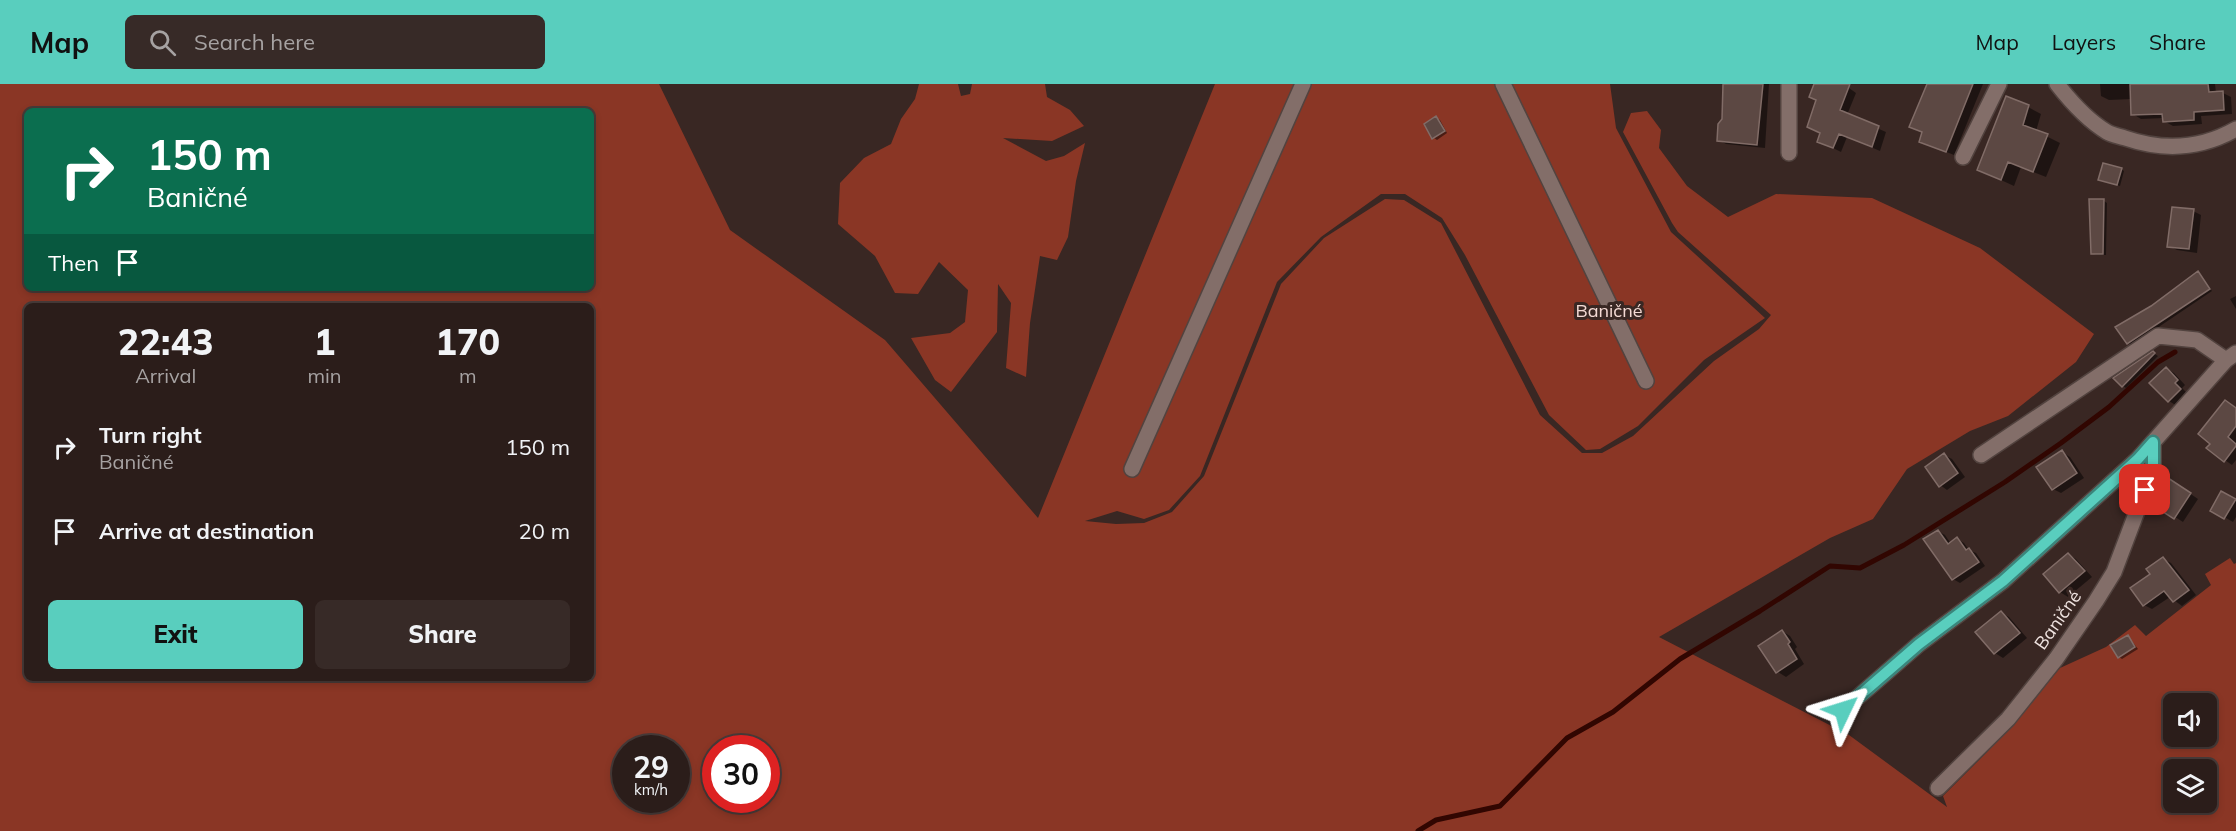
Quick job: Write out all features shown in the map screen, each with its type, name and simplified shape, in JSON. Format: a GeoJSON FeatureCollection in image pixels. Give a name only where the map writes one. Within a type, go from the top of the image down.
{"type":"FeatureCollection","features":[{"type":"Feature","properties":{"kind":"street"},"geometry":{"type":"LineString","coordinates":[[1132,469],[1303,84]]}},
{"type":"Feature","properties":{"kind":"street"},"geometry":{"type":"LineString","coordinates":[[1503,84],[1646,381]]}},
{"type":"Feature","properties":{"kind":"street"},"geometry":{"type":"LineString","coordinates":[[1789,84],[1789,153]]}},
{"type":"Feature","properties":{"kind":"street"},"geometry":{"type":"LineString","coordinates":[[1963,157],[1999,84]]}},
{"type":"Feature","properties":{"kind":"street"},"geometry":{"type":"LineString","coordinates":[[2057,84],[2072,103],[2108,132],[2143,144],[2182,147],[2218,140],[2236,129]]}},
{"type":"Feature","properties":{"kind":"street"},"geometry":{"type":"LineString","coordinates":[[1843,710],[1919,644],[2003,581],[2138,459],[2231,356],[2197,340],[2158,336],[1981,455]]}},
{"type":"Feature","properties":{"kind":"street","name":"Baničné"},"geometry":{"type":"LineString","coordinates":[[1938,788],[2008,719],[2056,659],[2114,572],[2153,469],[2153,442]]}},
{"type":"Feature","properties":{"kind":"green space"},"geometry":{"type":"Polygon","coordinates":[[[0,84],[659,84],[730,230],[885,340],[1038,518],[1215,84],[1610,84],[1616,128],[1671,232],[1765,318],[1704,360],[1638,426],[1600,449],[1586,450],[1549,415],[1465,255],[1442,218],[1405,194],[1381,194],[1321,237],[1277,282],[1200,476],[1169,510],[1144,519],[1117,511],[1085,521],[1116,524],[1144,523],[1172,512],[1204,476],[1281,284],[1324,238],[1385,199],[1404,200],[1441,223],[1540,415],[1582,453],[1602,453],[1633,436],[1714,361],[1759,329],[1771,315],[1678,232],[1672,223],[1623,132],[1631,113],[1647,111],[1661,130],[1659,148],[1687,186],[1728,217],[1776,194],[1872,198],[1980,248],[2094,334],[2076,362],[2008,416],[1970,431],[1907,469],[1873,519],[1830,538],[1659,637],[1849,735],[1947,807],[1943,796],[1986,753],[2060,668],[2106,647],[2135,625],[2146,636],[2211,585],[2205,574],[2230,558],[2234,564],[2236,563],[2236,831],[0,831],[0,84]]]}},
{"type":"Feature","properties":{"kind":"green space"},"geometry":{"type":"Polygon","coordinates":[[[919,84],[958,84],[961,96],[970,94],[972,84],[1045,84],[1047,97],[1070,110],[1084,126],[1052,141],[1003,138],[1046,161],[1064,156],[1085,143],[1076,181],[1068,237],[1057,260],[1040,256],[1030,323],[1026,377],[1006,368],[1011,303],[998,284],[997,332],[951,392],[935,380],[911,338],[950,333],[965,322],[968,290],[939,262],[918,294],[895,293],[875,256],[838,224],[840,183],[864,158],[891,144],[901,119],[915,99],[919,84]]]}},
{"type":"Feature","properties":{"kind":"building"},"geometry":{"type":"Polygon","coordinates":[[[1723,84],[1763,84],[1757,145],[1717,141],[1718,124],[1722,119],[1723,84]]]}},
{"type":"Feature","properties":{"kind":"building"},"geometry":{"type":"Polygon","coordinates":[[[1814,84],[1850,84],[1840,110],[1879,126],[1872,147],[1839,134],[1833,148],[1817,142],[1820,133],[1807,127],[1816,100],[1809,97],[1814,84]]]}},
{"type":"Feature","properties":{"kind":"building"},"geometry":{"type":"Polygon","coordinates":[[[1927,84],[1973,84],[1946,152],[1919,142],[1922,132],[1909,127],[1927,84]]]}},
{"type":"Feature","properties":{"kind":"building"},"geometry":{"type":"Polygon","coordinates":[[[2130,84],[2208,84],[2209,92],[2223,91],[2224,110],[2194,112],[2194,120],[2163,122],[2162,114],[2131,115],[2130,84]]]}},
{"type":"Feature","properties":{"kind":"building"},"geometry":{"type":"Polygon","coordinates":[[[2006,96],[2029,105],[2023,125],[2048,134],[2033,172],[2008,162],[2001,180],[1977,170],[2006,96]]]}},
{"type":"Feature","properties":{"kind":"building"},"geometry":{"type":"Polygon","coordinates":[[[1436,116],[1445,131],[1432,139],[1424,124],[1436,116]]]}},
{"type":"Feature","properties":{"kind":"building"},"geometry":{"type":"Polygon","coordinates":[[[2103,163],[2122,168],[2117,185],[2098,180],[2103,163]]]}},
{"type":"Feature","properties":{"kind":"building"},"geometry":{"type":"Polygon","coordinates":[[[2089,199],[2104,199],[2103,254],[2091,254],[2089,199]]]}},
{"type":"Feature","properties":{"kind":"building"},"geometry":{"type":"Polygon","coordinates":[[[2172,207],[2194,209],[2189,249],[2167,247],[2172,207]]]}},
{"type":"Feature","properties":{"kind":"building"},"geometry":{"type":"Polygon","coordinates":[[[2198,271],[2210,289],[2127,344],[2115,327],[2151,306],[2198,271]]]}},
{"type":"Feature","properties":{"kind":"building"},"geometry":{"type":"Polygon","coordinates":[[[2153,351],[2155,353],[2122,387],[2113,378],[2153,351]]]}},
{"type":"Feature","properties":{"kind":"building"},"geometry":{"type":"Polygon","coordinates":[[[2166,367],[2178,380],[2175,383],[2181,389],[2168,402],[2149,383],[2166,367]]]}},
{"type":"Feature","properties":{"kind":"building"},"geometry":{"type":"Polygon","coordinates":[[[2225,400],[2236,408],[2236,426],[2228,437],[2236,446],[2224,462],[2206,448],[2210,444],[2198,434],[2225,400]]]}},
{"type":"Feature","properties":{"kind":"building"},"geometry":{"type":"Polygon","coordinates":[[[2062,450],[2077,473],[2052,490],[2036,467],[2062,450]]]}},
{"type":"Feature","properties":{"kind":"building"},"geometry":{"type":"Polygon","coordinates":[[[1944,453],[1958,473],[1939,487],[1925,467],[1944,453]]]}},
{"type":"Feature","properties":{"kind":"building"},"geometry":{"type":"Polygon","coordinates":[[[2168,478],[2191,493],[2174,519],[2151,504],[2168,478]]]}},
{"type":"Feature","properties":{"kind":"building"},"geometry":{"type":"Polygon","coordinates":[[[2221,491],[2236,499],[2224,519],[2210,511],[2221,491]]]}},
{"type":"Feature","properties":{"kind":"building"},"geometry":{"type":"Polygon","coordinates":[[[1938,530],[1948,544],[1957,537],[1966,550],[1969,548],[1979,562],[1952,580],[1923,539],[1938,530]]]}},
{"type":"Feature","properties":{"kind":"building"},"geometry":{"type":"Polygon","coordinates":[[[2068,553],[2085,571],[2059,593],[2043,574],[2068,553]]]}},
{"type":"Feature","properties":{"kind":"building"},"geometry":{"type":"Polygon","coordinates":[[[2163,557],[2189,590],[2173,602],[2164,591],[2143,606],[2130,588],[2150,574],[2146,569],[2163,557]]]}},
{"type":"Feature","properties":{"kind":"building"},"geometry":{"type":"Polygon","coordinates":[[[2001,611],[2020,633],[1994,654],[1975,632],[2001,611]]]}},
{"type":"Feature","properties":{"kind":"building"},"geometry":{"type":"Polygon","coordinates":[[[1782,630],[1797,659],[1776,673],[1758,646],[1782,630]]]}},
{"type":"Feature","properties":{"kind":"building"},"geometry":{"type":"Polygon","coordinates":[[[2128,635],[2135,647],[2118,658],[2110,645],[2128,635]]]}},
{"type":"Feature","properties":{"kind":"waterway"},"geometry":{"type":"LineString","coordinates":[[1418,831],[1436,820],[1500,806],[1567,738],[1613,712],[1680,659],[1830,566],[1860,568],[1904,545],[2005,482],[2061,443],[2109,407],[2158,362],[2175,352]]}},
{"type":"Feature","properties":{"kind":"route"},"geometry":{"type":"LineString","coordinates":[[1843,710],[1919,644],[2003,581],[2138,459],[2153,442],[2153,469],[2145,490]]}}]}
